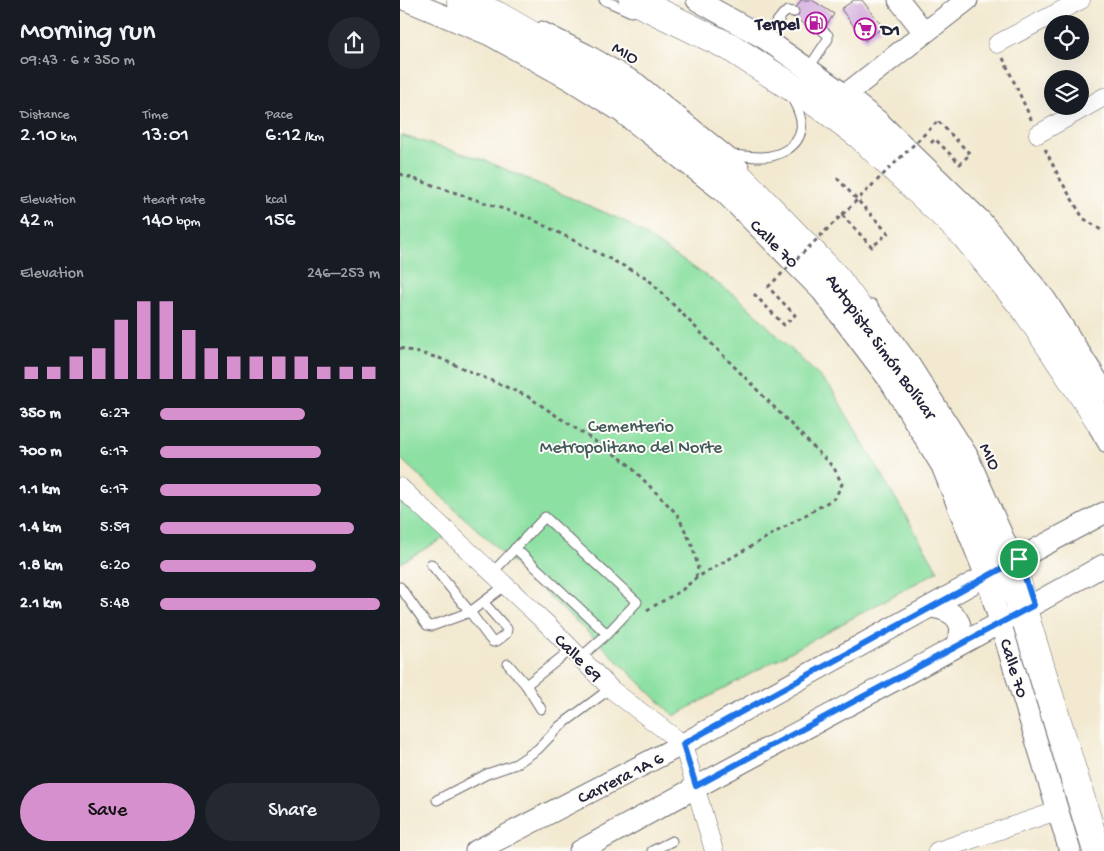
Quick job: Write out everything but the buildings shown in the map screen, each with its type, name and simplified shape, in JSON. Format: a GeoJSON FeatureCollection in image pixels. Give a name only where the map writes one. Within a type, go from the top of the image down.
{"type":"FeatureCollection","features":[{"type":"Feature","properties":{"kind":"highway","name":"Autopista Simón Bolívar"},"geometry":{"type":"LineString","coordinates":[[461,0],[496,16],[630,92],[741,179],[836,278],[896,376],[960,458],[1024,613],[1097,851]]}},
{"type":"Feature","properties":{"kind":"highway"},"geometry":{"type":"LineString","coordinates":[[636,8],[730,47],[827,110],[861,136],[1036,305],[1095,422]]}},
{"type":"Feature","properties":{"kind":"street","name":"Calle 70"},"geometry":{"type":"LineString","coordinates":[[406,0],[490,34],[619,110],[724,192],[822,290],[896,376]]}},
{"type":"Feature","properties":{"kind":"street"},"geometry":{"type":"LineString","coordinates":[[898,0],[924,32]]}},
{"type":"Feature","properties":{"kind":"street"},"geometry":{"type":"LineString","coordinates":[[845,95],[967,0]]}},
{"type":"Feature","properties":{"kind":"street"},"geometry":{"type":"LineString","coordinates":[[997,44],[1081,0]]}},
{"type":"Feature","properties":{"kind":"street"},"geometry":{"type":"LineString","coordinates":[[705,2],[764,38],[845,95],[878,121],[981,220],[1036,305],[1104,391]]}},
{"type":"Feature","properties":{"kind":"street"},"geometry":{"type":"LineString","coordinates":[[1038,134],[1104,98]]}},
{"type":"Feature","properties":{"kind":"street","name":"Calle 69"},"geometry":{"type":"LineString","coordinates":[[400,487],[493,572],[576,654],[608,692],[683,744]]}},
{"type":"Feature","properties":{"kind":"street","name":"Carrera 1A 6"},"geometry":{"type":"LineString","coordinates":[[476,851],[683,744],[1104,513]]}},
{"type":"Feature","properties":{"kind":"street"},"geometry":{"type":"LineString","coordinates":[[580,851],[955,646],[1024,613],[1104,565]]}},
{"type":"Feature","properties":{"kind":"street"},"geometry":{"type":"LineString","coordinates":[[932,607],[948,610],[958,620],[960,634],[955,646]]}},
{"type":"Feature","properties":{"kind":"street","name":"Calle 70"},"geometry":{"type":"LineString","coordinates":[[1024,613],[1058,811],[1070,851]]}},
{"type":"Feature","properties":{"kind":"street"},"geometry":{"type":"LineString","coordinates":[[683,744],[714,851]]}},
{"type":"Feature","properties":{"kind":"street"},"geometry":{"type":"LineString","coordinates":[[937,851],[1058,811]]}},
{"type":"Feature","properties":{"kind":"lane","name":"MIO"},"geometry":{"type":"LineString","coordinates":[[604,0],[636,8]]}},
{"type":"Feature","properties":{"kind":"lane"},"geometry":{"type":"LineString","coordinates":[[764,38],[783,14],[788,11],[794,12]]}},
{"type":"Feature","properties":{"kind":"lane","name":"MIO"},"geometry":{"type":"LineString","coordinates":[[535,22],[588,49],[640,79],[734,155],[753,175]]}},
{"type":"Feature","properties":{"kind":"lane"},"geometry":{"type":"LineString","coordinates":[[808,69],[828,39],[828,35],[823,31]]}},
{"type":"Feature","properties":{"kind":"lane"},"geometry":{"type":"LineString","coordinates":[[734,155],[763,157],[786,151],[796,141],[801,131],[800,114],[790,98],[820,116],[855,142],[916,202]]}},
{"type":"Feature","properties":{"kind":"lane","name":"MIO"},"geometry":{"type":"LineString","coordinates":[[869,300],[914,361],[972,452],[1004,567]]}},
{"type":"Feature","properties":{"kind":"lane"},"geometry":{"type":"LineString","coordinates":[[1095,422],[1104,447]]}},
{"type":"Feature","properties":{"kind":"lane"},"geometry":{"type":"LineString","coordinates":[[493,572],[546,517],[637,602],[607,634],[526,686]]}},
{"type":"Feature","properties":{"kind":"lane"},"geometry":{"type":"LineString","coordinates":[[515,548],[607,634]]}},
{"type":"Feature","properties":{"kind":"lane"},"geometry":{"type":"LineString","coordinates":[[431,564],[490,639],[493,642],[497,641],[506,634],[507,628],[484,603]]}},
{"type":"Feature","properties":{"kind":"lane"},"geometry":{"type":"LineString","coordinates":[[400,587],[427,625],[432,626],[470,612],[506,585]]}},
{"type":"Feature","properties":{"kind":"lane"},"geometry":{"type":"LineString","coordinates":[[508,664],[526,686],[541,709]]}},
{"type":"Feature","properties":{"kind":"lane"},"geometry":{"type":"LineString","coordinates":[[436,800],[487,774],[516,764],[538,749],[560,726],[608,692]]}},
{"type":"Feature","properties":{"kind":"lane"},"geometry":{"type":"LineString","coordinates":[[652,851],[672,841]]}},
{"type":"Feature","properties":{"kind":"path"},"geometry":{"type":"LineString","coordinates":[[754,294],[784,325],[795,315],[768,287],[938,121],[970,154],[960,164],[935,139],[931,143]]}},
{"type":"Feature","properties":{"kind":"path"},"geometry":{"type":"LineString","coordinates":[[400,174],[530,218],[647,278],[834,468],[842,484],[835,498],[696,578],[698,567],[692,545],[676,514],[626,462],[527,396],[439,358],[400,348]]}},
{"type":"Feature","properties":{"kind":"path"},"geometry":{"type":"LineString","coordinates":[[837,178],[888,233],[872,247],[842,215]]}},
{"type":"Feature","properties":{"kind":"green space","name":"Cementerio Metropolitano del Norte"},"geometry":{"type":"Polygon","coordinates":[[[400,135],[484,160],[624,221],[739,298],[831,388],[938,571],[674,716],[598,642],[400,458],[400,135]]]}},
{"type":"Feature","properties":{"kind":"green space"},"geometry":{"type":"Polygon","coordinates":[[[400,487],[451,534],[400,563],[400,487]]]}},
{"type":"Feature","properties":{"kind":"place","name":"Terpel"},"geometry":{"type":"Point","coordinates":[816,23]}},
{"type":"Feature","properties":{"kind":"place","name":"D1"},"geometry":{"type":"Point","coordinates":[865,29]}},
{"type":"Feature","properties":{"kind":"route"},"geometry":{"type":"LineString","coordinates":[[1019,559],[1034,605],[696,786],[683,744],[1019,559]]}}]}
